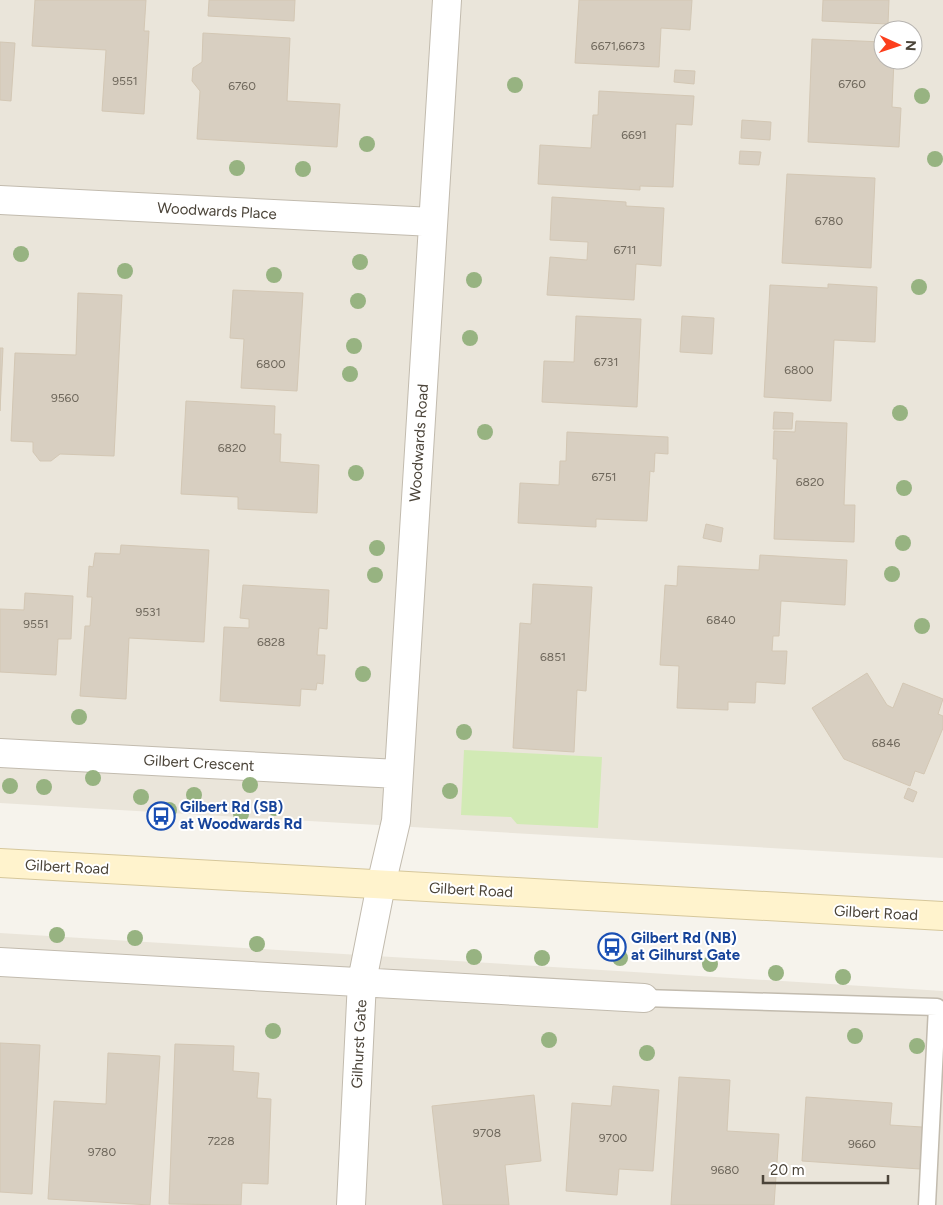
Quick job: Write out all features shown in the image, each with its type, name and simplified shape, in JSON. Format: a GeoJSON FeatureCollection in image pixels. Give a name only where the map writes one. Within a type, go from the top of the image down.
{"type":"FeatureCollection","features":[{"type":"Feature","properties":{"kind":"main road","name":"Gilbert Road"},"geometry":{"type":"LineString","coordinates":[[0,863],[943,916]]}},
{"type":"Feature","properties":{"kind":"street","name":"Woodwards Road"},"geometry":{"type":"LineString","coordinates":[[381,885],[396,821],[448,0]]}},
{"type":"Feature","properties":{"kind":"street","name":"Woodwards Place"},"geometry":{"type":"LineString","coordinates":[[0,200],[434,222]]}},
{"type":"Feature","properties":{"kind":"street","name":"Gilbert Crescent"},"geometry":{"type":"LineString","coordinates":[[0,753],[398,774]]}},
{"type":"Feature","properties":{"kind":"street","name":"Gilhurst Gate"},"geometry":{"type":"LineString","coordinates":[[351,1205],[362,981],[381,885]]}},
{"type":"Feature","properties":{"kind":"street"},"geometry":{"type":"LineString","coordinates":[[0,962],[644,998]]}},
{"type":"Feature","properties":{"kind":"lane"},"geometry":{"type":"LineString","coordinates":[[644,998],[937,1006],[927,1205]]}},
{"type":"Feature","properties":{"kind":"shaded area"},"geometry":{"type":"Polygon","coordinates":[[[0,0],[943,0],[943,858],[0,803],[0,0]]]}},
{"type":"Feature","properties":{"kind":"shaded area"},"geometry":{"type":"Polygon","coordinates":[[[0,933],[943,991],[943,1205],[0,1205],[0,933]]]}},
{"type":"Feature","properties":{"kind":"green space"},"geometry":{"type":"Polygon","coordinates":[[[464,750],[602,757],[598,828],[517,824],[511,817],[461,815],[464,750]]]}},
{"type":"Feature","properties":{"kind":"building"},"geometry":{"type":"Polygon","coordinates":[[[35,0],[146,0],[144,31],[149,31],[144,114],[102,111],[106,50],[32,46],[35,0]]]}},
{"type":"Feature","properties":{"kind":"building"},"geometry":{"type":"Polygon","coordinates":[[[209,0],[295,0],[294,21],[208,16],[209,0]]]}},
{"type":"Feature","properties":{"kind":"building"},"geometry":{"type":"Polygon","coordinates":[[[579,0],[692,0],[690,30],[661,28],[659,67],[575,63],[579,0]]]}},
{"type":"Feature","properties":{"kind":"building"},"geometry":{"type":"Polygon","coordinates":[[[823,0],[889,0],[888,20],[873,20],[873,23],[822,21],[823,0]]]}},
{"type":"Feature","properties":{"kind":"building"},"geometry":{"type":"Polygon","coordinates":[[[203,33],[290,38],[287,101],[340,104],[337,147],[197,139],[200,91],[192,81],[193,68],[202,62],[203,33]]]}},
{"type":"Feature","properties":{"kind":"building"},"geometry":{"type":"Polygon","coordinates":[[[812,39],[873,42],[873,70],[894,70],[892,107],[901,108],[899,147],[808,142],[812,39]]]}},
{"type":"Feature","properties":{"kind":"building"},"geometry":{"type":"Polygon","coordinates":[[[0,42],[15,43],[11,101],[0,100],[0,42]]]}},
{"type":"Feature","properties":{"kind":"building"},"geometry":{"type":"Polygon","coordinates":[[[675,70],[695,71],[694,84],[674,82],[675,70]]]}},
{"type":"Feature","properties":{"kind":"building"},"geometry":{"type":"Polygon","coordinates":[[[599,91],[694,96],[692,125],[676,124],[673,187],[640,186],[640,190],[538,184],[540,145],[591,148],[593,115],[598,115],[599,91]]]}},
{"type":"Feature","properties":{"kind":"building"},"geometry":{"type":"Polygon","coordinates":[[[742,120],[771,122],[770,140],[741,138],[742,120]]]}},
{"type":"Feature","properties":{"kind":"building"},"geometry":{"type":"Polygon","coordinates":[[[740,151],[761,152],[759,165],[739,164],[740,151]]]}},
{"type":"Feature","properties":{"kind":"building"},"geometry":{"type":"Polygon","coordinates":[[[787,174],[875,178],[871,268],[782,263],[787,174]]]}},
{"type":"Feature","properties":{"kind":"building"},"geometry":{"type":"Polygon","coordinates":[[[552,197],[626,202],[626,206],[664,208],[661,266],[636,264],[634,300],[547,295],[550,257],[587,260],[588,242],[550,240],[552,197]]]}},
{"type":"Feature","properties":{"kind":"building"},"geometry":{"type":"Polygon","coordinates":[[[828,284],[877,287],[875,342],[834,340],[831,401],[764,397],[770,285],[828,288],[828,284]]]}},
{"type":"Feature","properties":{"kind":"building"},"geometry":{"type":"Polygon","coordinates":[[[233,290],[303,293],[297,391],[241,388],[244,339],[230,338],[233,290]]]}},
{"type":"Feature","properties":{"kind":"building"},"geometry":{"type":"Polygon","coordinates":[[[78,293],[122,295],[114,456],[60,454],[51,461],[40,461],[33,452],[33,442],[11,441],[15,353],[76,355],[78,293]]]}},
{"type":"Feature","properties":{"kind":"building"},"geometry":{"type":"Polygon","coordinates":[[[576,316],[641,319],[637,407],[542,402],[544,361],[574,362],[576,316]]]}},
{"type":"Feature","properties":{"kind":"building"},"geometry":{"type":"Polygon","coordinates":[[[682,316],[714,318],[712,354],[680,352],[682,316]]]}},
{"type":"Feature","properties":{"kind":"building"},"geometry":{"type":"Polygon","coordinates":[[[0,348],[3,348],[0,411],[0,348]]]}},
{"type":"Feature","properties":{"kind":"building"},"geometry":{"type":"Polygon","coordinates":[[[186,401],[275,406],[274,434],[281,434],[280,462],[319,465],[317,513],[238,509],[238,497],[181,494],[186,401]]]}},
{"type":"Feature","properties":{"kind":"building"},"geometry":{"type":"Polygon","coordinates":[[[774,412],[793,413],[792,429],[773,429],[774,412]]]}},
{"type":"Feature","properties":{"kind":"building"},"geometry":{"type":"Polygon","coordinates":[[[796,421],[847,423],[844,505],[855,505],[854,542],[774,539],[777,459],[773,459],[774,431],[795,432],[796,421]]]}},
{"type":"Feature","properties":{"kind":"building"},"geometry":{"type":"Polygon","coordinates":[[[567,432],[668,437],[668,454],[655,453],[654,472],[650,471],[647,521],[596,519],[596,527],[518,523],[520,483],[559,485],[560,461],[566,461],[567,432]]]}},
{"type":"Feature","properties":{"kind":"building"},"geometry":{"type":"Polygon","coordinates":[[[706,524],[723,528],[721,542],[703,538],[706,524]]]}},
{"type":"Feature","properties":{"kind":"building"},"geometry":{"type":"Polygon","coordinates":[[[121,545],[209,550],[204,642],[129,638],[126,699],[80,696],[85,626],[90,626],[92,597],[87,597],[89,566],[93,567],[95,553],[120,554],[121,545]]]}},
{"type":"Feature","properties":{"kind":"building"},"geometry":{"type":"Polygon","coordinates":[[[760,555],[847,560],[845,605],[781,601],[779,636],[773,636],[772,651],[787,651],[785,684],[756,682],[755,703],[728,702],[728,710],[677,708],[679,666],[660,665],[665,585],[677,586],[678,566],[759,570],[760,555]]]}},
{"type":"Feature","properties":{"kind":"building"},"geometry":{"type":"Polygon","coordinates":[[[533,584],[592,587],[586,691],[577,690],[574,752],[513,748],[520,623],[531,624],[533,584]]]}},
{"type":"Feature","properties":{"kind":"building"},"geometry":{"type":"Polygon","coordinates":[[[243,585],[329,590],[327,629],[319,628],[317,655],[325,655],[323,684],[317,683],[316,690],[301,689],[300,706],[220,701],[224,627],[249,628],[249,619],[240,618],[243,585]]]}},
{"type":"Feature","properties":{"kind":"building"},"geometry":{"type":"Polygon","coordinates":[[[25,593],[73,596],[71,639],[58,639],[56,675],[0,672],[0,609],[24,610],[25,593]]]}},
{"type":"Feature","properties":{"kind":"building"},"geometry":{"type":"Polygon","coordinates":[[[867,673],[887,705],[893,708],[903,683],[943,699],[938,714],[943,716],[943,728],[924,774],[915,771],[910,786],[844,759],[812,708],[867,673]]]}},
{"type":"Feature","properties":{"kind":"building"},"geometry":{"type":"Polygon","coordinates":[[[908,788],[917,792],[913,802],[904,798],[908,788]]]}},
{"type":"Feature","properties":{"kind":"building"},"geometry":{"type":"Polygon","coordinates":[[[0,1043],[40,1045],[32,1194],[0,1192],[0,1043]]]}},
{"type":"Feature","properties":{"kind":"building"},"geometry":{"type":"Polygon","coordinates":[[[175,1044],[234,1046],[233,1071],[259,1073],[257,1098],[271,1099],[268,1184],[242,1183],[241,1205],[169,1204],[175,1044]]]}},
{"type":"Feature","properties":{"kind":"building"},"geometry":{"type":"Polygon","coordinates":[[[108,1053],[160,1056],[150,1205],[48,1199],[54,1101],[106,1104],[108,1053]]]}},
{"type":"Feature","properties":{"kind":"building"},"geometry":{"type":"Polygon","coordinates":[[[679,1077],[730,1080],[727,1131],[779,1134],[774,1205],[671,1205],[679,1077]]]}},
{"type":"Feature","properties":{"kind":"building"},"geometry":{"type":"Polygon","coordinates":[[[613,1086],[659,1090],[653,1171],[619,1169],[617,1195],[566,1191],[572,1103],[611,1106],[613,1086]]]}},
{"type":"Feature","properties":{"kind":"building"},"geometry":{"type":"Polygon","coordinates":[[[534,1095],[541,1161],[505,1165],[509,1205],[443,1205],[432,1106],[534,1095]]]}},
{"type":"Feature","properties":{"kind":"building"},"geometry":{"type":"Polygon","coordinates":[[[806,1097],[892,1103],[890,1125],[922,1127],[920,1169],[802,1161],[806,1097]]]}},
{"type":"Feature","properties":{"kind":"place","name":"Gilbert Rd (SB) at Woodwards Rd"},"geometry":{"type":"Point","coordinates":[161,816]}},
{"type":"Feature","properties":{"kind":"place","name":"Gilbert Rd (NB) at Gilhurst Gate"},"geometry":{"type":"Point","coordinates":[612,947]}}]}
